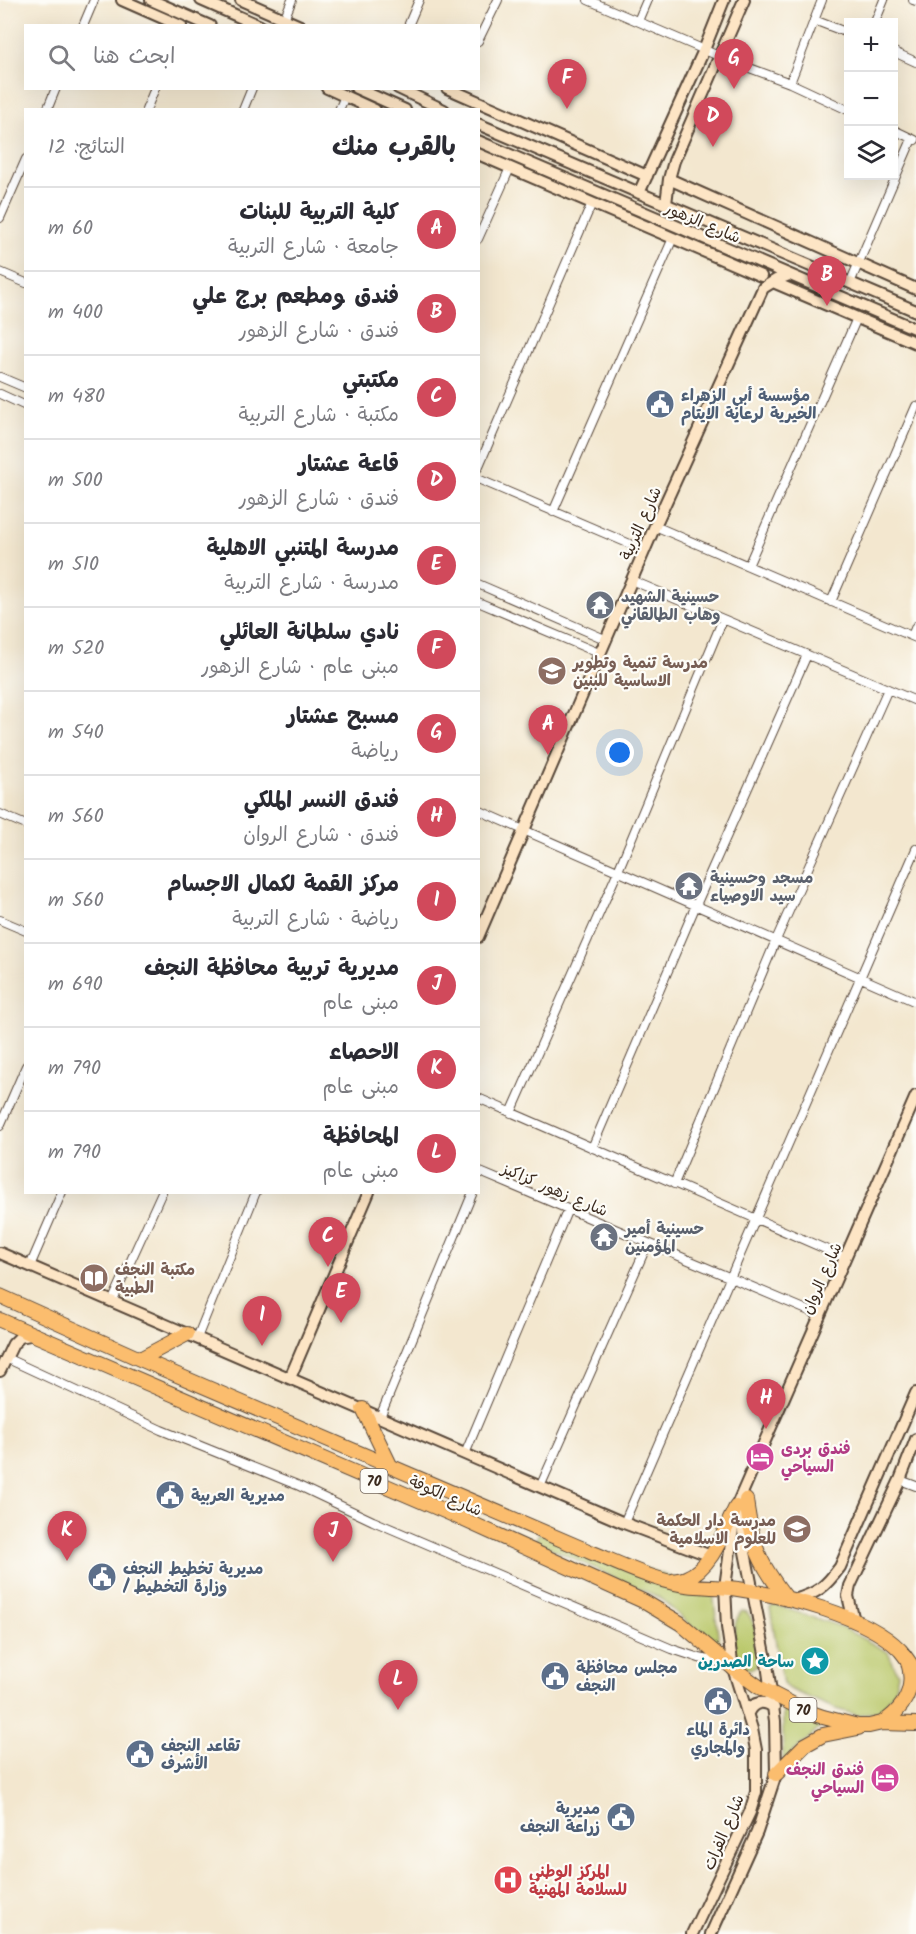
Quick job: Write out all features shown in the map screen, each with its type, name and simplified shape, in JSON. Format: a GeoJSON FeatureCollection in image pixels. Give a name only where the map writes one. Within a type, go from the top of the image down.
{"type":"FeatureCollection","features":[{"type":"Feature","properties":{"kind":"highway","name":"شارع الكوفة"},"geometry":{"type":"LineString","coordinates":[[0,1296],[140,1359],[588,1551],[670,1582],[752,1591]]}},
{"type":"Feature","properties":{"kind":"highway","name":"شارع الكوفة"},"geometry":{"type":"LineString","coordinates":[[0,1320],[449,1513],[643,1601],[680,1623],[731,1666]]}},
{"type":"Feature","properties":{"kind":"highway"},"geometry":{"type":"LineString","coordinates":[[140,1359],[192,1336]]}},
{"type":"Feature","properties":{"kind":"highway"},"geometry":{"type":"LineString","coordinates":[[363,1409],[390,1465]]}},
{"type":"Feature","properties":{"kind":"highway"},"geometry":{"type":"LineString","coordinates":[[741,1504],[761,1561],[791,1600]]}},
{"type":"Feature","properties":{"kind":"highway"},"geometry":{"type":"LineString","coordinates":[[670,1582],[686,1578],[697,1572],[711,1556],[741,1504]]}},
{"type":"Feature","properties":{"kind":"highway","name":"70"},"geometry":{"type":"LineString","coordinates":[[752,1591],[824,1610],[854,1622],[878,1634],[907,1655],[916,1672]]}},
{"type":"Feature","properties":{"kind":"highway"},"geometry":{"type":"LineString","coordinates":[[776,1774],[805,1744],[824,1735],[875,1724],[892,1716],[907,1696],[911,1677],[907,1655]]}},
{"type":"Feature","properties":{"kind":"highway","name":"70"},"geometry":{"type":"LineString","coordinates":[[731,1666],[771,1694],[822,1717],[858,1726],[916,1724]]}},
{"type":"Feature","properties":{"kind":"street"},"geometry":{"type":"LineString","coordinates":[[84,24],[94,0]]}},
{"type":"Feature","properties":{"kind":"street"},"geometry":{"type":"LineString","coordinates":[[122,0],[176,24]]}},
{"type":"Feature","properties":{"kind":"street"},"geometry":{"type":"LineString","coordinates":[[151,0],[205,24]]}},
{"type":"Feature","properties":{"kind":"street"},"geometry":{"type":"LineString","coordinates":[[201,0],[258,24],[261,9]]}},
{"type":"Feature","properties":{"kind":"street"},"geometry":{"type":"LineString","coordinates":[[240,0],[296,24]]}},
{"type":"Feature","properties":{"kind":"street"},"geometry":{"type":"LineString","coordinates":[[284,18],[292,0]]}},
{"type":"Feature","properties":{"kind":"street"},"geometry":{"type":"LineString","coordinates":[[409,24],[419,0]]}},
{"type":"Feature","properties":{"kind":"street"},"geometry":{"type":"LineString","coordinates":[[480,37],[498,0]]}},
{"type":"Feature","properties":{"kind":"street"},"geometry":{"type":"LineString","coordinates":[[588,0],[844,108]]}},
{"type":"Feature","properties":{"kind":"street"},"geometry":{"type":"LineString","coordinates":[[638,21],[647,0]]}},
{"type":"Feature","properties":{"kind":"street"},"geometry":{"type":"LineString","coordinates":[[639,193],[704,50],[724,0]]}},
{"type":"Feature","properties":{"kind":"street"},"geometry":{"type":"LineString","coordinates":[[666,204],[674,161],[744,0]]}},
{"type":"Feature","properties":{"kind":"street"},"geometry":{"type":"LineString","coordinates":[[789,83],[822,0]]}},
{"type":"Feature","properties":{"kind":"street"},"geometry":{"type":"LineString","coordinates":[[877,18],[884,0]]}},
{"type":"Feature","properties":{"kind":"street"},"geometry":{"type":"LineString","coordinates":[[814,20],[844,31]]}},
{"type":"Feature","properties":{"kind":"street"},"geometry":{"type":"LineString","coordinates":[[711,32],[728,39]]}},
{"type":"Feature","properties":{"kind":"street"},"geometry":{"type":"LineString","coordinates":[[898,54],[916,62]]}},
{"type":"Feature","properties":{"kind":"street"},"geometry":{"type":"LineString","coordinates":[[48,108],[55,90]]}},
{"type":"Feature","properties":{"kind":"street"},"geometry":{"type":"LineString","coordinates":[[147,108],[154,90]]}},
{"type":"Feature","properties":{"kind":"street"},"geometry":{"type":"LineString","coordinates":[[244,108],[251,90]]}},
{"type":"Feature","properties":{"kind":"street"},"geometry":{"type":"LineString","coordinates":[[332,90],[371,108]]}},
{"type":"Feature","properties":{"kind":"street"},"geometry":{"type":"LineString","coordinates":[[361,90],[401,107],[400,90]]}},
{"type":"Feature","properties":{"kind":"street"},"geometry":{"type":"LineString","coordinates":[[402,90],[429,107]]}},
{"type":"Feature","properties":{"kind":"street"},"geometry":{"type":"LineString","coordinates":[[454,90],[646,176]]}},
{"type":"Feature","properties":{"kind":"street"},"geometry":{"type":"LineString","coordinates":[[340,108],[345,96]]}},
{"type":"Feature","properties":{"kind":"street","name":"شارع الزهور"},"geometry":{"type":"LineString","coordinates":[[480,125],[915,310]]}},
{"type":"Feature","properties":{"kind":"street"},"geometry":{"type":"LineString","coordinates":[[850,283],[914,140],[898,132]]}},
{"type":"Feature","properties":{"kind":"street"},"geometry":{"type":"LineString","coordinates":[[553,155],[560,138]]}},
{"type":"Feature","properties":{"kind":"street","name":"شارع الزهور"},"geometry":{"type":"LineString","coordinates":[[480,142],[913,328]]}},
{"type":"Feature","properties":{"kind":"street"},"geometry":{"type":"LineString","coordinates":[[480,155],[761,276]]}},
{"type":"Feature","properties":{"kind":"street"},"geometry":{"type":"LineString","coordinates":[[0,218],[24,164]]}},
{"type":"Feature","properties":{"kind":"street"},"geometry":{"type":"LineString","coordinates":[[480,235],[510,168]]}},
{"type":"Feature","properties":{"kind":"street"},"geometry":{"type":"LineString","coordinates":[[541,181],[546,170]]}},
{"type":"Feature","properties":{"kind":"street"},"geometry":{"type":"LineString","coordinates":[[669,179],[916,289]]}},
{"type":"Feature","properties":{"kind":"street"},"geometry":{"type":"LineString","coordinates":[[480,463],[592,204]]}},
{"type":"Feature","properties":{"kind":"street"},"geometry":{"type":"LineString","coordinates":[[553,512],[673,238]]}},
{"type":"Feature","properties":{"kind":"street"},"geometry":{"type":"LineString","coordinates":[[749,258],[757,267],[763,288],[789,275]]}},
{"type":"Feature","properties":{"kind":"street"},"geometry":{"type":"LineString","coordinates":[[0,272],[24,283]]}},
{"type":"Feature","properties":{"kind":"street"},"geometry":{"type":"LineString","coordinates":[[773,282],[916,344]]}},
{"type":"Feature","properties":{"kind":"street","name":"شارع التربية"},"geometry":{"type":"LineString","coordinates":[[480,932],[644,550],[763,288]]}},
{"type":"Feature","properties":{"kind":"street"},"geometry":{"type":"LineString","coordinates":[[913,328],[915,310]]}},
{"type":"Feature","properties":{"kind":"street"},"geometry":{"type":"LineString","coordinates":[[748,566],[857,318]]}},
{"type":"Feature","properties":{"kind":"street"},"geometry":{"type":"LineString","coordinates":[[0,377],[24,387]]}},
{"type":"Feature","properties":{"kind":"street"},"geometry":{"type":"LineString","coordinates":[[0,394],[24,404]]}},
{"type":"Feature","properties":{"kind":"street"},"geometry":{"type":"LineString","coordinates":[[831,602],[916,406]]}},
{"type":"Feature","properties":{"kind":"street"},"geometry":{"type":"LineString","coordinates":[[480,480],[644,550]]}},
{"type":"Feature","properties":{"kind":"street"},"geometry":{"type":"LineString","coordinates":[[655,526],[914,637],[916,626]]}},
{"type":"Feature","properties":{"kind":"street"},"geometry":{"type":"LineString","coordinates":[[631,580],[916,701]]}},
{"type":"Feature","properties":{"kind":"street"},"geometry":{"type":"LineString","coordinates":[[480,585],[607,640]]}},
{"type":"Feature","properties":{"kind":"street"},"geometry":{"type":"LineString","coordinates":[[480,603],[601,654]]}},
{"type":"Feature","properties":{"kind":"street"},"geometry":{"type":"LineString","coordinates":[[512,1113],[618,871],[723,619]]}},
{"type":"Feature","properties":{"kind":"street"},"geometry":{"type":"LineString","coordinates":[[592,1148],[696,905],[807,655]]}},
{"type":"Feature","properties":{"kind":"street"},"geometry":{"type":"LineString","coordinates":[[674,1184],[776,940],[888,689]]}},
{"type":"Feature","properties":{"kind":"street"},"geometry":{"type":"LineString","coordinates":[[480,811],[916,1002]]}},
{"type":"Feature","properties":{"kind":"street"},"geometry":{"type":"LineString","coordinates":[[0,814],[24,824]]}},
{"type":"Feature","properties":{"kind":"street"},"geometry":{"type":"LineString","coordinates":[[624,1523],[916,849]]}},
{"type":"Feature","properties":{"kind":"street"},"geometry":{"type":"LineString","coordinates":[[0,920],[24,930]]}},
{"type":"Feature","properties":{"kind":"street"},"geometry":{"type":"LineString","coordinates":[[0,1126],[24,1071]]}},
{"type":"Feature","properties":{"kind":"street","name":"شارع الروان"},"geometry":{"type":"LineString","coordinates":[[731,1666],[725,1587],[743,1488],[821,1316],[916,1096]]}},
{"type":"Feature","properties":{"kind":"street"},"geometry":{"type":"LineString","coordinates":[[480,1099],[846,1258]]}},
{"type":"Feature","properties":{"kind":"street","name":"شارع زهور كزاكيز"},"geometry":{"type":"LineString","coordinates":[[480,1175],[568,1209],[821,1316]]}},
{"type":"Feature","properties":{"kind":"street"},"geometry":{"type":"LineString","coordinates":[[30,1266],[61,1194]]}},
{"type":"Feature","properties":{"kind":"street"},"geometry":{"type":"LineString","coordinates":[[112,1302],[161,1194]]}},
{"type":"Feature","properties":{"kind":"street"},"geometry":{"type":"LineString","coordinates":[[192,1336],[255,1194]]}},
{"type":"Feature","properties":{"kind":"street"},"geometry":{"type":"LineString","coordinates":[[290,1378],[368,1194]]}},
{"type":"Feature","properties":{"kind":"street"},"geometry":{"type":"LineString","coordinates":[[380,1417],[472,1194]]}},
{"type":"Feature","properties":{"kind":"street"},"geometry":{"type":"LineString","coordinates":[[465,1454],[568,1209]]}},
{"type":"Feature","properties":{"kind":"street"},"geometry":{"type":"LineString","coordinates":[[540,1486],[648,1243]]}},
{"type":"Feature","properties":{"kind":"street"},"geometry":{"type":"LineString","coordinates":[[0,1253],[624,1523],[711,1556]]}},
{"type":"Feature","properties":{"kind":"street"},"geometry":{"type":"LineString","coordinates":[[0,1371],[3,1357],[13,1344],[20,1337],[35,1334]]}},
{"type":"Feature","properties":{"kind":"street"},"geometry":{"type":"LineString","coordinates":[[3,1357],[161,1430],[297,1485],[373,1521],[672,1649],[731,1666]]}},
{"type":"Feature","properties":{"kind":"street"},"geometry":{"type":"LineString","coordinates":[[791,1600],[816,1593],[840,1567],[916,1393]]}},
{"type":"Feature","properties":{"kind":"street"},"geometry":{"type":"LineString","coordinates":[[854,1622],[848,1596],[850,1586],[900,1480],[916,1439]]}},
{"type":"Feature","properties":{"kind":"street"},"geometry":{"type":"LineString","coordinates":[[900,1480],[916,1486]]}},
{"type":"Feature","properties":{"kind":"street","name":"شارع الروان"},"geometry":{"type":"LineString","coordinates":[[741,1504],[752,1591],[771,1694]]}},
{"type":"Feature","properties":{"kind":"street","name":"شارع الفرات"},"geometry":{"type":"LineString","coordinates":[[693,1934],[750,1812],[756,1792],[756,1750],[748,1713],[731,1666]]}},
{"type":"Feature","properties":{"kind":"street","name":"شارع الفرات"},"geometry":{"type":"LineString","coordinates":[[711,1934],[757,1832],[776,1774],[776,1738],[771,1694]]}},
{"type":"Feature","properties":{"kind":"street"},"geometry":{"type":"LineString","coordinates":[[748,1713],[750,1708],[759,1702],[765,1702],[774,1708]]}},
{"type":"Feature","properties":{"kind":"green space"},"geometry":{"type":"Polygon","coordinates":[[[539,1533],[713,1591],[720,1652],[660,1598],[535,1541],[539,1533]]]}},
{"type":"Feature","properties":{"kind":"green space"},"geometry":{"type":"Polygon","coordinates":[[[775,1605],[839,1626],[888,1652],[898,1674],[894,1692],[881,1710],[858,1715],[836,1709],[789,1689],[783,1684],[770,1608],[775,1605]]]}},
{"type":"Feature","properties":{"kind":"green space"},"geometry":{"type":"Polygon","coordinates":[[[742,1611],[747,1612],[750,1617],[758,1646],[756,1667],[747,1669],[736,1658],[734,1648],[735,1627],[742,1611]]]}},
{"type":"Feature","properties":{"kind":"green space"},"geometry":{"type":"Polygon","coordinates":[[[783,1710],[822,1726],[783,1762],[783,1710]]]}},
{"type":"Feature","properties":{"kind":"place","name":"مسبح عشتار"},"geometry":{"type":"Point","coordinates":[734,89]}},
{"type":"Feature","properties":{"kind":"place","name":"نادي سلطانة العائلي"},"geometry":{"type":"Point","coordinates":[567,109]}},
{"type":"Feature","properties":{"kind":"place","name":"قاعة عشتار"},"geometry":{"type":"Point","coordinates":[713,147]}},
{"type":"Feature","properties":{"kind":"place","name":"فندق ومطعم برج علي"},"geometry":{"type":"Point","coordinates":[827,306]}},
{"type":"Feature","properties":{"kind":"place","name":"مؤسسة أبي الزهراء الخيرية لرعاية الايتام"},"geometry":{"type":"Point","coordinates":[660,404]}},
{"type":"Feature","properties":{"kind":"place","name":"حسينية الشهيد وهاب الطالقاني"},"geometry":{"type":"Point","coordinates":[600,605]}},
{"type":"Feature","properties":{"kind":"place","name":"مدرسة تنمية وتطوير الاساسية للبنين"},"geometry":{"type":"Point","coordinates":[552,671]}},
{"type":"Feature","properties":{"kind":"place","name":"كلية التربية للبنات"},"geometry":{"type":"Point","coordinates":[548,755]}},
{"type":"Feature","properties":{"kind":"place","name":"مسجد وحسينية سيد الاوصياء"},"geometry":{"type":"Point","coordinates":[689,886]}},
{"type":"Feature","properties":{"kind":"place","name":"حسينية أمير المؤمنين"},"geometry":{"type":"Point","coordinates":[604,1237]}},
{"type":"Feature","properties":{"kind":"place","name":"مكتبتي"},"geometry":{"type":"Point","coordinates":[328,1267]}},
{"type":"Feature","properties":{"kind":"place","name":"مكتبة النجف الطبية"},"geometry":{"type":"Point","coordinates":[94,1278]}},
{"type":"Feature","properties":{"kind":"place","name":"مدرسة المتنبي الاهلية"},"geometry":{"type":"Point","coordinates":[341,1323]}},
{"type":"Feature","properties":{"kind":"place","name":"مركز القمة لكمال الاجسام"},"geometry":{"type":"Point","coordinates":[262,1346]}},
{"type":"Feature","properties":{"kind":"place","name":"فندق النسر الملكي"},"geometry":{"type":"Point","coordinates":[766,1429]}},
{"type":"Feature","properties":{"kind":"place","name":"فندق بردى السياحي"},"geometry":{"type":"Point","coordinates":[760,1457]}},
{"type":"Feature","properties":{"kind":"place","name":"مديرية العربية"},"geometry":{"type":"Point","coordinates":[170,1495]}},
{"type":"Feature","properties":{"kind":"place","name":"مدرسة دار الحكمة للعلوم الاسلامية"},"geometry":{"type":"Point","coordinates":[797,1529]}},
{"type":"Feature","properties":{"kind":"place","name":"الاحصاء"},"geometry":{"type":"Point","coordinates":[67,1561]}},
{"type":"Feature","properties":{"kind":"place","name":"مديرية تربية محافظة النجف"},"geometry":{"type":"Point","coordinates":[333,1562]}},
{"type":"Feature","properties":{"kind":"place","name":"مديرية تخطيط النجف / وزارة التخطيط"},"geometry":{"type":"Point","coordinates":[102,1577]}},
{"type":"Feature","properties":{"kind":"place","name":"ساحة الصدرين"},"geometry":{"type":"Point","coordinates":[815,1661]}},
{"type":"Feature","properties":{"kind":"place","name":"مجلس محافظة النجف"},"geometry":{"type":"Point","coordinates":[555,1676]}},
{"type":"Feature","properties":{"kind":"place","name":"دائرة الماء والمجاري"},"geometry":{"type":"Point","coordinates":[718,1701]}},
{"type":"Feature","properties":{"kind":"place","name":"المحافظة"},"geometry":{"type":"Point","coordinates":[398,1710]}},
{"type":"Feature","properties":{"kind":"place","name":"تقاعد النجف الأشرف"},"geometry":{"type":"Point","coordinates":[140,1754]}},
{"type":"Feature","properties":{"kind":"place","name":"فندق النجف السياحي"},"geometry":{"type":"Point","coordinates":[885,1778]}},
{"type":"Feature","properties":{"kind":"place","name":"مديرية زراعة النجف"},"geometry":{"type":"Point","coordinates":[621,1817]}},
{"type":"Feature","properties":{"kind":"place","name":"المركز الوطني للسلامة المهنية"},"geometry":{"type":"Point","coordinates":[508,1880]}}]}
